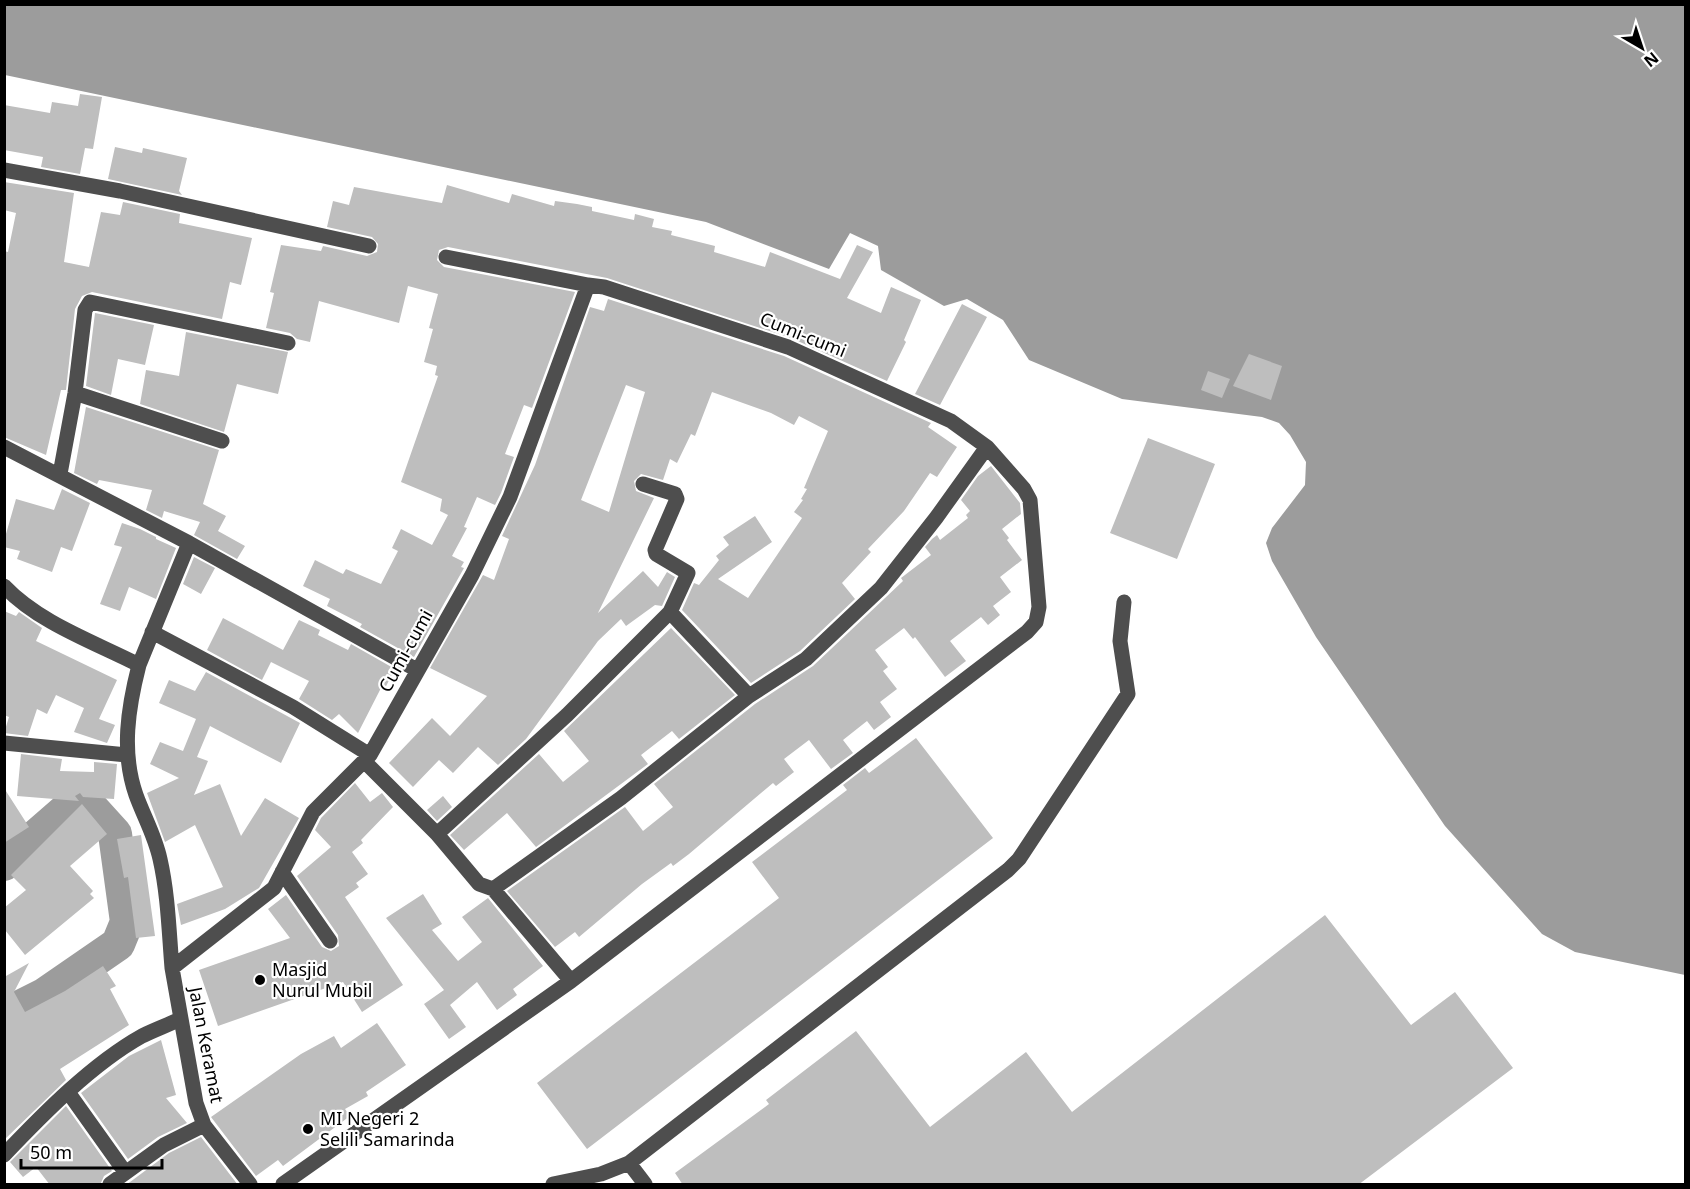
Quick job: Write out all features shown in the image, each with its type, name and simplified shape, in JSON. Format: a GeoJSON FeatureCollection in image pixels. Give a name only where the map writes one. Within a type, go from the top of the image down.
{"type":"FeatureCollection","features":[{"type":"Feature","properties":{"kind":"street"},"geometry":{"type":"LineString","coordinates":[[4,170],[120,191],[369,246]]}},
{"type":"Feature","properties":{"kind":"street"},"geometry":{"type":"LineString","coordinates":[[446,257],[588,285]]}},
{"type":"Feature","properties":{"kind":"street","name":"Cumi-cumi"},"geometry":{"type":"LineString","coordinates":[[172,968],[263,899],[274,888],[313,812],[367,758],[472,574],[510,497],[588,285],[604,287],[788,347],[951,422],[987,447],[1024,489],[1030,500],[1039,607],[1036,622],[1019,638],[571,981],[283,1185]]}},
{"type":"Feature","properties":{"kind":"street"},"geometry":{"type":"LineString","coordinates":[[60,474],[75,393],[85,310],[90,302],[288,343]]}},
{"type":"Feature","properties":{"kind":"street"},"geometry":{"type":"LineString","coordinates":[[75,393],[222,441]]}},
{"type":"Feature","properties":{"kind":"street"},"geometry":{"type":"LineString","coordinates":[[4,447],[60,474],[189,543],[417,670]]}},
{"type":"Feature","properties":{"kind":"street"},"geometry":{"type":"LineString","coordinates":[[493,889],[621,798],[749,696],[806,659],[880,588],[936,518],[987,447]]}},
{"type":"Feature","properties":{"kind":"street"},"geometry":{"type":"LineString","coordinates":[[437,834],[567,715],[670,612],[688,573],[656,554],[655,550],[677,498],[675,494],[643,484]]}},
{"type":"Feature","properties":{"kind":"street"},"geometry":{"type":"LineString","coordinates":[[172,968],[161,860],[153,833],[136,794],[127,755],[128,715],[139,665],[189,543]]}},
{"type":"Feature","properties":{"kind":"street"},"geometry":{"type":"LineString","coordinates":[[4,586],[14,596],[43,616],[139,665]]}},
{"type":"Feature","properties":{"kind":"street"},"geometry":{"type":"LineString","coordinates":[[553,1185],[601,1174],[629,1163],[990,885],[1019,859],[1128,694],[1120,641],[1124,602]]}},
{"type":"Feature","properties":{"kind":"street"},"geometry":{"type":"LineString","coordinates":[[670,612],[749,696]]}},
{"type":"Feature","properties":{"kind":"street"},"geometry":{"type":"LineString","coordinates":[[152,632],[293,707],[367,758],[437,834],[479,884],[493,889],[571,981]]}},
{"type":"Feature","properties":{"kind":"street"},"geometry":{"type":"LineString","coordinates":[[4,743],[127,755]]}},
{"type":"Feature","properties":{"kind":"street"},"geometry":{"type":"LineString","coordinates":[[282,872],[330,941]]}},
{"type":"Feature","properties":{"kind":"street","name":"Jalan Keramat"},"geometry":{"type":"LineString","coordinates":[[172,968],[196,1103],[204,1125],[250,1185]]}},
{"type":"Feature","properties":{"kind":"street"},"geometry":{"type":"LineString","coordinates":[[4,1155],[68,1092],[114,1054],[142,1036],[180,1019]]}},
{"type":"Feature","properties":{"kind":"street"},"geometry":{"type":"LineString","coordinates":[[68,1092],[125,1172]]}},
{"type":"Feature","properties":{"kind":"street"},"geometry":{"type":"LineString","coordinates":[[110,1185],[164,1145],[204,1125]]}},
{"type":"Feature","properties":{"kind":"street"},"geometry":{"type":"LineString","coordinates":[[629,1163],[645,1185]]}},
{"type":"Feature","properties":{"kind":"shaded area"},"geometry":{"type":"Polygon","coordinates":[[[5,4],[1685,5],[1685,975],[1575,952],[1542,934],[1445,826],[1316,637],[1272,561],[1266,543],[1272,528],[1305,485],[1306,462],[1290,435],[1279,423],[1262,417],[1122,399],[1029,360],[1003,320],[967,299],[944,306],[881,270],[878,246],[850,233],[829,269],[706,222],[5,75],[5,4]]]}},
{"type":"Feature","properties":{"kind":"building"},"geometry":{"type":"Polygon","coordinates":[[[80,94],[102,97],[93,149],[85,148],[80,174],[41,167],[43,157],[4,150],[4,105],[50,113],[52,102],[78,106],[80,94]]]}},
{"type":"Feature","properties":{"kind":"building"},"geometry":{"type":"Polygon","coordinates":[[[115,147],[142,153],[143,148],[187,158],[179,191],[182,195],[108,179],[115,147]]]}},
{"type":"Feature","properties":{"kind":"building"},"geometry":{"type":"Polygon","coordinates":[[[4,182],[74,193],[64,262],[89,267],[101,212],[120,215],[123,202],[180,214],[179,223],[252,238],[241,285],[230,282],[222,319],[92,292],[82,296],[75,309],[66,390],[61,390],[46,455],[4,437],[4,251],[8,252],[16,213],[4,210],[4,182]]]}},
{"type":"Feature","properties":{"kind":"building"},"geometry":{"type":"Polygon","coordinates":[[[447,185],[509,203],[512,194],[554,206],[555,201],[592,207],[592,211],[634,220],[635,214],[654,219],[652,227],[672,231],[671,235],[715,246],[714,252],[765,267],[770,252],[840,279],[857,245],[873,252],[847,298],[881,313],[891,287],[921,300],[904,340],[906,342],[887,381],[791,338],[607,278],[448,247],[439,250],[437,260],[444,267],[575,292],[532,408],[524,405],[505,454],[514,457],[501,493],[495,505],[477,497],[464,527],[467,528],[452,556],[464,562],[461,567],[464,568],[414,657],[360,627],[362,624],[327,606],[330,599],[303,586],[315,560],[343,574],[346,569],[381,584],[398,551],[392,548],[401,529],[432,545],[448,515],[440,511],[442,499],[401,482],[438,376],[435,375],[437,366],[424,362],[433,329],[429,328],[438,294],[408,286],[399,323],[319,301],[310,342],[297,339],[290,333],[266,328],[274,293],[270,292],[281,245],[321,251],[323,246],[367,256],[377,252],[378,244],[372,237],[327,227],[333,201],[349,205],[354,187],[442,203],[447,185]]]}},
{"type":"Feature","properties":{"kind":"building"},"geometry":{"type":"Polygon","coordinates":[[[608,299],[784,356],[931,423],[928,427],[957,447],[937,477],[930,473],[904,511],[868,549],[871,552],[842,583],[855,599],[800,651],[751,683],[682,610],[694,583],[699,585],[719,560],[716,556],[729,545],[723,537],[755,516],[772,542],[718,579],[748,598],[802,518],[794,512],[803,500],[801,499],[807,489],[804,488],[828,431],[799,416],[794,425],[771,413],[712,392],[695,436],[691,434],[677,463],[670,459],[663,480],[641,474],[634,481],[636,491],[654,498],[598,613],[643,571],[658,587],[667,572],[675,577],[662,606],[655,605],[626,626],[621,619],[598,641],[526,739],[498,765],[478,747],[453,773],[439,760],[413,787],[389,763],[432,718],[450,736],[487,696],[430,668],[483,575],[494,580],[509,539],[502,536],[535,465],[590,307],[604,311],[608,299]],[[626,385],[581,500],[609,512],[645,392],[626,385]]]}},
{"type":"Feature","properties":{"kind":"building"},"geometry":{"type":"Polygon","coordinates":[[[962,304],[987,317],[940,405],[915,394],[962,304]]]}},
{"type":"Feature","properties":{"kind":"building"},"geometry":{"type":"Polygon","coordinates":[[[95,313],[154,325],[145,365],[118,359],[111,395],[86,386],[95,313]]]}},
{"type":"Feature","properties":{"kind":"building"},"geometry":{"type":"Polygon","coordinates":[[[186,332],[288,352],[278,394],[237,384],[224,432],[140,404],[146,370],[179,376],[186,332]]]}},
{"type":"Feature","properties":{"kind":"building"},"geometry":{"type":"Polygon","coordinates":[[[1249,354],[1282,366],[1271,400],[1233,386],[1249,354]]]}},
{"type":"Feature","properties":{"kind":"building"},"geometry":{"type":"Polygon","coordinates":[[[1208,371],[1230,379],[1222,398],[1201,390],[1208,371]]]}},
{"type":"Feature","properties":{"kind":"building"},"geometry":{"type":"Polygon","coordinates":[[[86,407],[219,450],[203,504],[226,516],[218,531],[245,546],[237,559],[194,535],[200,522],[164,511],[162,518],[146,510],[152,490],[99,480],[97,484],[74,473],[86,407]]]}},
{"type":"Feature","properties":{"kind":"building"},"geometry":{"type":"Polygon","coordinates":[[[1148,438],[1215,464],[1177,559],[1110,533],[1148,438]]]}},
{"type":"Feature","properties":{"kind":"building"},"geometry":{"type":"Polygon","coordinates":[[[991,466],[1020,503],[1021,514],[1002,529],[1022,560],[1000,577],[1011,592],[993,606],[1000,615],[988,625],[981,617],[950,641],[966,661],[945,677],[915,637],[913,639],[904,628],[875,650],[888,667],[883,671],[897,689],[880,702],[891,717],[874,730],[867,721],[843,740],[853,753],[831,769],[809,740],[784,759],[794,772],[776,786],[773,783],[689,854],[673,866],[671,863],[642,884],[579,937],[575,932],[555,947],[507,891],[625,807],[643,831],[673,807],[654,784],[755,704],[813,666],[903,581],[901,578],[931,555],[925,547],[932,539],[937,535],[940,540],[968,518],[966,515],[970,511],[961,500],[978,476],[991,466]]]}},
{"type":"Feature","properties":{"kind":"building"},"geometry":{"type":"Polygon","coordinates":[[[62,489],[90,503],[72,551],[61,547],[52,572],[17,559],[20,551],[4,547],[4,541],[16,499],[54,510],[62,489]]]}},
{"type":"Feature","properties":{"kind":"building"},"geometry":{"type":"Polygon","coordinates":[[[122,523],[140,529],[176,548],[156,599],[129,587],[120,611],[100,604],[122,547],[114,545],[122,523]]]}},
{"type":"Feature","properties":{"kind":"building"},"geometry":{"type":"Polygon","coordinates":[[[194,557],[215,568],[201,594],[183,584],[194,557]]]}},
{"type":"Feature","properties":{"kind":"building"},"geometry":{"type":"Polygon","coordinates":[[[4,611],[16,616],[19,612],[42,628],[36,641],[117,680],[99,719],[115,725],[107,743],[74,732],[84,708],[56,695],[47,714],[37,709],[28,736],[4,733],[9,717],[4,715],[4,611]]]}},
{"type":"Feature","properties":{"kind":"building"},"geometry":{"type":"Polygon","coordinates":[[[223,618],[283,650],[299,620],[320,630],[318,635],[348,650],[351,644],[395,669],[384,690],[381,688],[358,733],[339,714],[332,720],[299,699],[309,681],[271,662],[262,680],[207,650],[223,618]]]}},
{"type":"Feature","properties":{"kind":"building"},"geometry":{"type":"Polygon","coordinates":[[[671,628],[735,695],[679,739],[672,731],[641,755],[648,764],[536,847],[507,813],[464,850],[450,835],[539,754],[563,782],[589,761],[564,731],[671,628]]]}},
{"type":"Feature","properties":{"kind":"building"},"geometry":{"type":"Polygon","coordinates":[[[206,672],[300,723],[281,763],[210,726],[197,757],[208,761],[194,795],[220,784],[241,836],[265,798],[299,818],[259,888],[225,909],[181,925],[177,904],[223,887],[195,825],[165,842],[147,793],[179,778],[150,764],[160,742],[183,751],[196,719],[159,703],[169,680],[195,691],[206,672]]]}},
{"type":"Feature","properties":{"kind":"building"},"geometry":{"type":"Polygon","coordinates":[[[916,738],[993,838],[587,1149],[537,1083],[779,898],[752,862],[847,790],[843,785],[865,768],[869,773],[916,738]]]}},
{"type":"Feature","properties":{"kind":"building"},"geometry":{"type":"Polygon","coordinates":[[[21,754],[62,759],[60,771],[94,772],[94,762],[117,764],[114,799],[83,797],[80,793],[75,796],[79,801],[17,796],[21,754]]]}},
{"type":"Feature","properties":{"kind":"building"},"geometry":{"type":"Polygon","coordinates":[[[355,783],[370,802],[382,793],[393,807],[361,840],[363,843],[352,852],[368,874],[356,883],[359,887],[345,897],[403,985],[362,1012],[343,982],[218,1026],[199,970],[290,938],[268,909],[286,895],[322,947],[331,951],[339,946],[338,935],[297,876],[331,847],[315,830],[321,818],[355,783]]]}},
{"type":"Feature","properties":{"kind":"building"},"geometry":{"type":"Polygon","coordinates":[[[4,788],[29,827],[4,843],[4,788]]]}},
{"type":"Feature","properties":{"kind":"building"},"geometry":{"type":"Polygon","coordinates":[[[443,796],[452,807],[437,821],[427,810],[443,796]]]}},
{"type":"Feature","properties":{"kind":"building"},"geometry":{"type":"Polygon","coordinates":[[[82,804],[107,834],[70,866],[93,891],[90,894],[94,898],[25,955],[5,930],[4,908],[26,890],[11,875],[82,804]]]}},
{"type":"Feature","properties":{"kind":"building"},"geometry":{"type":"Polygon","coordinates":[[[141,835],[155,936],[136,938],[128,877],[124,878],[117,839],[141,835]]]}},
{"type":"Feature","properties":{"kind":"building"},"geometry":{"type":"Polygon","coordinates":[[[423,894],[442,924],[432,930],[458,961],[482,942],[462,917],[488,898],[543,966],[513,989],[517,995],[497,1010],[477,982],[450,1005],[466,1027],[449,1039],[424,1004],[444,990],[386,918],[423,894]]]}},
{"type":"Feature","properties":{"kind":"building"},"geometry":{"type":"Polygon","coordinates":[[[1325,915],[1411,1025],[1455,992],[1513,1068],[1358,1185],[683,1185],[675,1173],[769,1104],[766,1100],[856,1031],[930,1127],[1026,1052],[1072,1112],[1325,915]]]}},
{"type":"Feature","properties":{"kind":"building"},"geometry":{"type":"Polygon","coordinates":[[[29,963],[14,992],[25,1012],[65,991],[103,966],[116,986],[110,989],[129,1025],[60,1069],[66,1080],[4,1140],[4,973],[6,976],[29,963]]]}},
{"type":"Feature","properties":{"kind":"building"},"geometry":{"type":"Polygon","coordinates":[[[377,1023],[406,1065],[366,1092],[368,1096],[345,1109],[350,1116],[283,1166],[278,1160],[256,1176],[211,1117],[301,1054],[334,1036],[341,1048],[377,1023]]]}},
{"type":"Feature","properties":{"kind":"building"},"geometry":{"type":"Polygon","coordinates":[[[161,1040],[176,1095],[166,1098],[187,1123],[158,1137],[128,1159],[81,1093],[129,1056],[161,1040]]]}},
{"type":"Feature","properties":{"kind":"building"},"geometry":{"type":"Polygon","coordinates":[[[66,1106],[112,1171],[104,1176],[100,1185],[50,1185],[36,1167],[23,1177],[10,1162],[66,1106]]]}},
{"type":"Feature","properties":{"kind":"building"},"geometry":{"type":"Polygon","coordinates":[[[201,1137],[238,1185],[126,1185],[169,1153],[201,1137]]]}},
{"type":"Feature","properties":{"kind":"waterway"},"geometry":{"type":"LineString","coordinates":[[4,864],[66,810],[86,802],[115,834],[127,922],[118,944],[44,995],[4,1015]]}},
{"type":"Feature","properties":{"kind":"place","name":"Masjid Nurul Mubil"},"geometry":{"type":"Point","coordinates":[260,980]}},
{"type":"Feature","properties":{"kind":"place","name":"MI Negeri 2 Selili Samarinda"},"geometry":{"type":"Point","coordinates":[308,1129]}}]}
